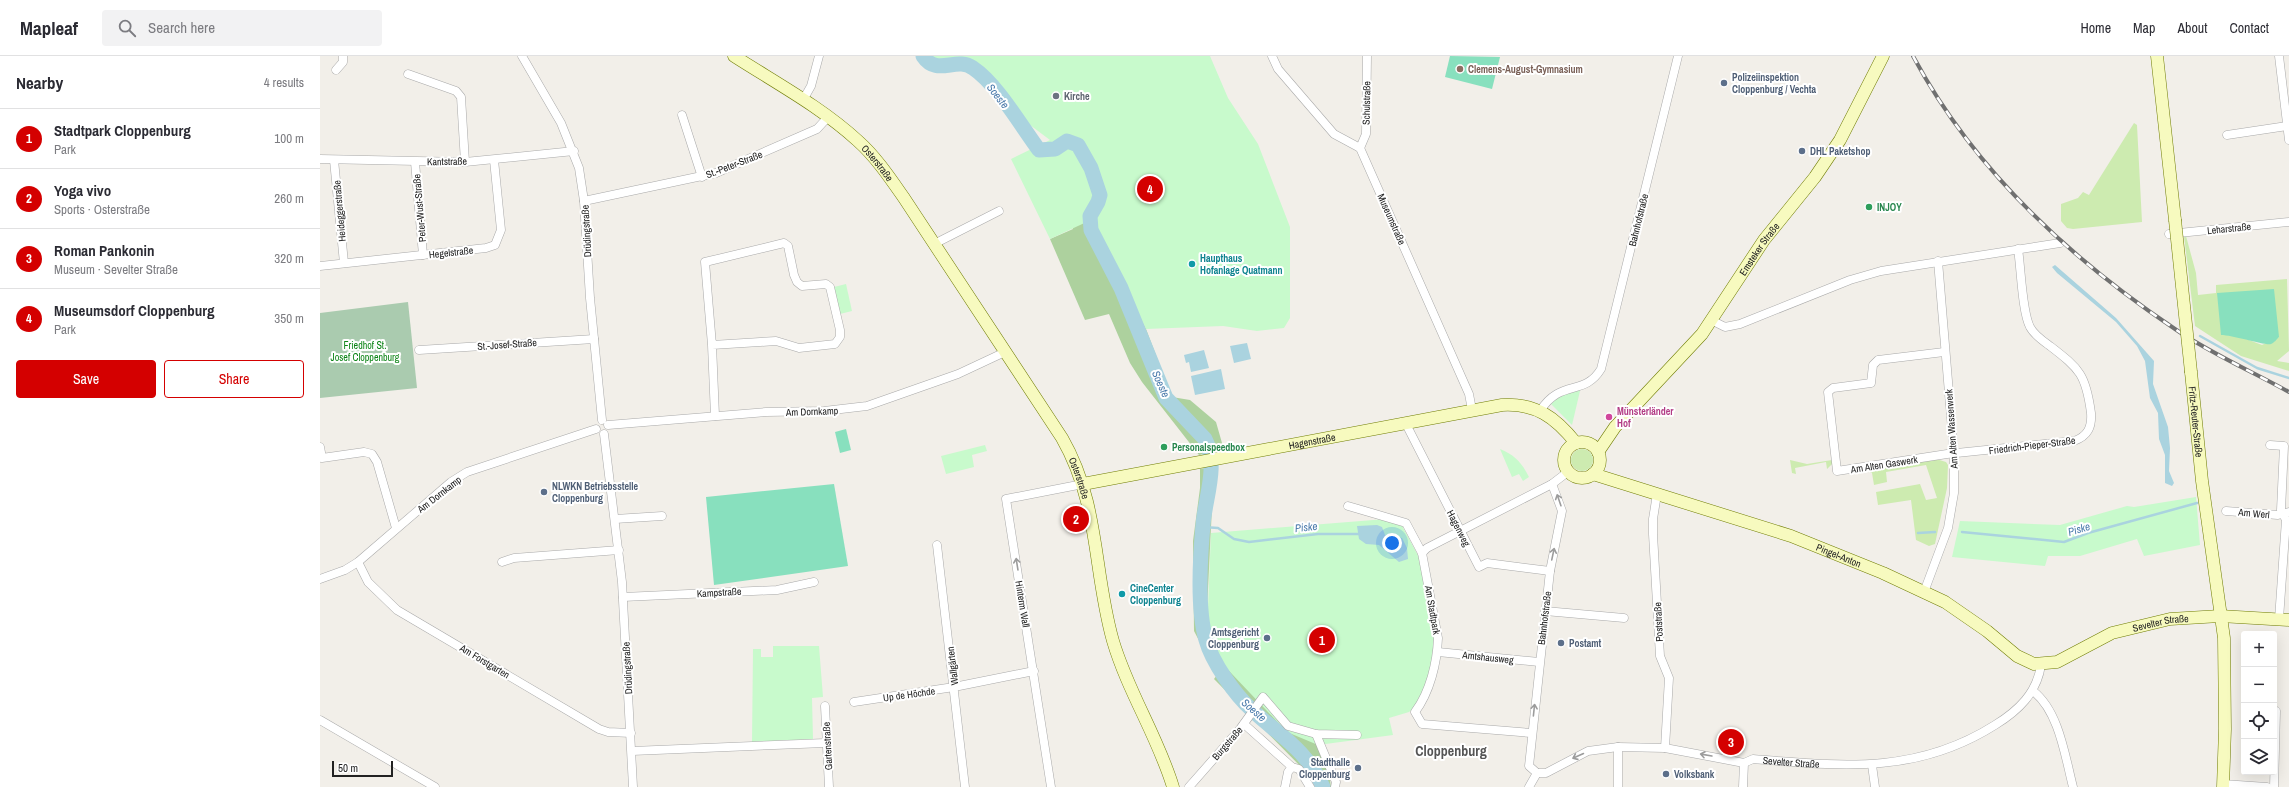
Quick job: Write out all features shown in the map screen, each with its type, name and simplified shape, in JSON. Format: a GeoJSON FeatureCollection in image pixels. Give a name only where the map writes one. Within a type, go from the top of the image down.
{"type":"FeatureCollection","features":[{"type":"Feature","properties":{"kind":"street"},"geometry":{"type":"LineString","coordinates":[[336,70],[343,62],[343,56]]}},
{"type":"Feature","properties":{"kind":"street","name":"Drüdingstraße"},"geometry":{"type":"LineString","coordinates":[[522,56],[561,123],[574,151],[584,201],[594,339],[605,422]]}},
{"type":"Feature","properties":{"kind":"street","name":"Osterstraße"},"geometry":{"type":"LineString","coordinates":[[734,56],[828,117],[858,141],[879,163],[1062,438],[1077,466],[1083,484],[1093,525],[1114,645],[1173,787]]}},
{"type":"Feature","properties":{"kind":"street"},"geometry":{"type":"LineString","coordinates":[[803,100],[811,86],[819,56]]}},
{"type":"Feature","properties":{"kind":"street"},"geometry":{"type":"LineString","coordinates":[[1272,56],[1278,69],[1334,134],[1360,148]]}},
{"type":"Feature","properties":{"kind":"street","name":"Schulstraße"},"geometry":{"type":"LineString","coordinates":[[1360,148],[1366,134],[1367,56]]}},
{"type":"Feature","properties":{"kind":"street","name":"Bahnhofstraße"},"geometry":{"type":"LineString","coordinates":[[1540,411],[1554,394],[1592,381],[1601,369],[1678,56]]}},
{"type":"Feature","properties":{"kind":"street","name":"Fritz-Reuter-Straße"},"geometry":{"type":"LineString","coordinates":[[2156,56],[2192,372],[2202,481],[2224,638],[2223,785]]}},
{"type":"Feature","properties":{"kind":"street"},"geometry":{"type":"LineString","coordinates":[[2279,56],[2289,140]]}},
{"type":"Feature","properties":{"kind":"street","name":"Emsteker Straße"},"geometry":{"type":"LineString","coordinates":[[1594,448],[1692,347],[1764,240],[1815,177],[1840,140],[1881,57]]}},
{"type":"Feature","properties":{"kind":"street"},"geometry":{"type":"LineString","coordinates":[[408,74],[456,91],[461,97],[465,162]]}},
{"type":"Feature","properties":{"kind":"street"},"geometry":{"type":"LineString","coordinates":[[682,116],[702,177]]}},
{"type":"Feature","properties":{"kind":"street","name":"St.-Peter-Straße"},"geometry":{"type":"LineString","coordinates":[[584,201],[702,177],[738,164],[817,129],[828,117]]}},
{"type":"Feature","properties":{"kind":"street"},"geometry":{"type":"LineString","coordinates":[[2227,135],[2287,126]]}},
{"type":"Feature","properties":{"kind":"street","name":"Museumstraße"},"geometry":{"type":"LineString","coordinates":[[1360,148],[1463,380],[1472,410]]}},
{"type":"Feature","properties":{"kind":"street","name":"Kantstraße"},"geometry":{"type":"LineString","coordinates":[[320,159],[465,162],[574,151]]}},
{"type":"Feature","properties":{"kind":"street","name":"Heideggerstraße"},"geometry":{"type":"LineString","coordinates":[[334,160],[344,263]]}},
{"type":"Feature","properties":{"kind":"street","name":"Hegelstraße"},"geometry":{"type":"LineString","coordinates":[[320,266],[486,248],[495,245],[501,230],[494,160]]}},
{"type":"Feature","properties":{"kind":"street","name":"Peter-Wust-Straße"},"geometry":{"type":"LineString","coordinates":[[415,162],[423,255]]}},
{"type":"Feature","properties":{"kind":"street"},"geometry":{"type":"LineString","coordinates":[[934,244],[999,211]]}},
{"type":"Feature","properties":{"kind":"street","name":"Leharstraße"},"geometry":{"type":"LineString","coordinates":[[2169,234],[2289,222]]}},
{"type":"Feature","properties":{"kind":"street"},"geometry":{"type":"LineString","coordinates":[[712,345],[776,340],[799,348],[835,344],[840,337],[840,330],[830,286],[826,284],[802,286],[797,282],[788,246],[784,243],[705,262],[712,345],[715,416]]}},
{"type":"Feature","properties":{"kind":"street"},"geometry":{"type":"LineString","coordinates":[[1711,320],[1725,327],[1740,324],[1850,280],[1881,271],[2060,243]]}},
{"type":"Feature","properties":{"kind":"street","name":"Friedrich-Pieper-Straße"},"geometry":{"type":"LineString","coordinates":[[1954,453],[2074,441],[2085,436],[2091,427],[2088,391],[2083,375],[2030,328],[2026,316],[2018,249]]}},
{"type":"Feature","properties":{"kind":"street","name":"Am Alten Wasserwerk"},"geometry":{"type":"LineString","coordinates":[[1924,592],[1948,528],[1954,493],[1954,453],[1944,352],[1938,261]]}},
{"type":"Feature","properties":{"kind":"street","name":"St.-Josef-Straße"},"geometry":{"type":"LineString","coordinates":[[419,350],[594,339]]}},
{"type":"Feature","properties":{"kind":"street","name":"Am Dornkamp"},"geometry":{"type":"LineString","coordinates":[[605,422],[824,411],[867,406],[953,376],[1005,352]]}},
{"type":"Feature","properties":{"kind":"street","name":"Am Alten Gaswerk"},"geometry":{"type":"LineString","coordinates":[[1944,352],[1878,360],[1873,365],[1871,383],[1833,388],[1828,392],[1837,471],[1954,453]]}},
{"type":"Feature","properties":{"kind":"street","name":"Hagenstraße"},"geometry":{"type":"LineString","coordinates":[[1083,484],[1218,460],[1472,410],[1512,404],[1527,406],[1540,411],[1550,418],[1572,446]]}},
{"type":"Feature","properties":{"kind":"street"},"geometry":{"type":"LineString","coordinates":[[598,422],[605,422],[608,430],[604,434],[599,433],[596,429],[598,422]]}},
{"type":"Feature","properties":{"kind":"street","name":"Hagenweg"},"geometry":{"type":"LineString","coordinates":[[1406,424],[1479,567],[1487,563],[1550,571]]}},
{"type":"Feature","properties":{"kind":"street","name":"Am Dornkamp"},"geometry":{"type":"LineString","coordinates":[[320,579],[345,570],[358,562],[451,482],[467,472],[596,429]]}},
{"type":"Feature","properties":{"kind":"street","name":"Drüdingstraße"},"geometry":{"type":"LineString","coordinates":[[604,434],[619,550],[623,597],[633,787]]}},
{"type":"Feature","properties":{"kind":"street","name":"Am Werl"},"geometry":{"type":"LineString","coordinates":[[2270,445],[2284,446],[2281,510],[2286,513]]}},
{"type":"Feature","properties":{"kind":"street"},"geometry":{"type":"LineString","coordinates":[[1572,446],[1594,448],[1600,458],[1596,471],[1581,478],[1568,471],[1565,462],[1572,446]]}},
{"type":"Feature","properties":{"kind":"street"},"geometry":{"type":"LineString","coordinates":[[320,447],[322,458],[364,452],[372,454],[377,462],[396,528]]}},
{"type":"Feature","properties":{"kind":"street"},"geometry":{"type":"LineString","coordinates":[[1422,553],[1427,548],[1460,530],[1552,484],[1568,471]]}},
{"type":"Feature","properties":{"kind":"street","name":"Pingel-Anton"},"geometry":{"type":"LineString","coordinates":[[1596,471],[1619,482],[1791,536],[1831,551],[1924,592],[1961,613],[2017,656],[2041,665]]}},
{"type":"Feature","properties":{"kind":"street","name":"Hinterm Wall"},"geometry":{"type":"LineString","coordinates":[[1051,787],[1006,499],[1083,484]]}},
{"type":"Feature","properties":{"kind":"street","name":"Bahnhofstraße"},"geometry":{"type":"LineString","coordinates":[[1537,773],[1529,766],[1531,733],[1550,571],[1562,511],[1552,484]]}},
{"type":"Feature","properties":{"kind":"street","name":"Poststraße"},"geometry":{"type":"LineString","coordinates":[[1657,494],[1653,519],[1653,540],[1660,656],[1669,678],[1665,748]]}},
{"type":"Feature","properties":{"kind":"street","name":"Am Stadtpark"},"geometry":{"type":"LineString","coordinates":[[1348,506],[1406,523],[1422,553],[1437,624],[1438,652],[1428,688],[1415,712],[1422,724],[1531,733]]}},
{"type":"Feature","properties":{"kind":"street","name":"Am Werl"},"geometry":{"type":"LineString","coordinates":[[2226,511],[2286,513]]}},
{"type":"Feature","properties":{"kind":"street","name":"Am Werl"},"geometry":{"type":"LineString","coordinates":[[2284,619],[2286,513]]}},
{"type":"Feature","properties":{"kind":"street"},"geometry":{"type":"LineString","coordinates":[[615,519],[662,516]]}},
{"type":"Feature","properties":{"kind":"street","name":"Wallgärten"},"geometry":{"type":"LineString","coordinates":[[937,545],[965,787]]}},
{"type":"Feature","properties":{"kind":"street"},"geometry":{"type":"LineString","coordinates":[[502,562],[514,558],[619,550]]}},
{"type":"Feature","properties":{"kind":"street","name":"Am Forstgarten"},"geometry":{"type":"LineString","coordinates":[[358,562],[368,582],[397,610],[599,729],[608,732],[630,733]]}},
{"type":"Feature","properties":{"kind":"street","name":"Kampstraße"},"geometry":{"type":"LineString","coordinates":[[623,597],[777,590],[814,582]]}},
{"type":"Feature","properties":{"kind":"street"},"geometry":{"type":"LineString","coordinates":[[1545,611],[1624,618]]}},
{"type":"Feature","properties":{"kind":"street","name":"Sevelter Straße"},"geometry":{"type":"LineString","coordinates":[[2041,665],[2056,662],[2102,638],[2128,628],[2170,619],[2220,616],[2284,619]]}},
{"type":"Feature","properties":{"kind":"street","name":"Amtshausweg"},"geometry":{"type":"LineString","coordinates":[[1438,652],[1539,662]]}},
{"type":"Feature","properties":{"kind":"street"},"geometry":{"type":"LineString","coordinates":[[2041,665],[2033,691],[2040,696],[2054,723],[2073,787]]}},
{"type":"Feature","properties":{"kind":"street","name":"Up de Höchde"},"geometry":{"type":"LineString","coordinates":[[854,702],[954,687],[1034,671]]}},
{"type":"Feature","properties":{"kind":"street","name":"Sevelter Straße"},"geometry":{"type":"LineString","coordinates":[[1537,773],[1546,773],[1588,751],[1618,747],[1665,748],[1744,763],[1753,759],[1872,765],[1916,759],[1963,744],[2005,719],[2018,709],[2033,691]]}},
{"type":"Feature","properties":{"kind":"street","name":"Burgstraße"},"geometry":{"type":"LineString","coordinates":[[1189,787],[1246,722],[1264,697],[1288,726],[1316,734]]}},
{"type":"Feature","properties":{"kind":"street","name":"Gartenstraße"},"geometry":{"type":"LineString","coordinates":[[825,706],[825,743],[829,787]]}},
{"type":"Feature","properties":{"kind":"street"},"geometry":{"type":"LineString","coordinates":[[320,720],[435,787]]}},
{"type":"Feature","properties":{"kind":"street"},"geometry":{"type":"LineString","coordinates":[[1246,722],[1292,767],[1299,769],[1310,787]]}},
{"type":"Feature","properties":{"kind":"street"},"geometry":{"type":"LineString","coordinates":[[1335,787],[1336,782],[1316,734],[1357,735]]}},
{"type":"Feature","properties":{"kind":"street"},"geometry":{"type":"LineString","coordinates":[[2274,787],[2275,739]]}},
{"type":"Feature","properties":{"kind":"street"},"geometry":{"type":"LineString","coordinates":[[632,751],[825,743]]}},
{"type":"Feature","properties":{"kind":"street"},"geometry":{"type":"LineString","coordinates":[[1618,747],[1618,787]]}},
{"type":"Feature","properties":{"kind":"street"},"geometry":{"type":"LineString","coordinates":[[1743,787],[1744,763]]}},
{"type":"Feature","properties":{"kind":"street"},"geometry":{"type":"LineString","coordinates":[[1872,765],[1875,787]]}},
{"type":"Feature","properties":{"kind":"street"},"geometry":{"type":"LineString","coordinates":[[1284,787],[1288,772],[1292,767]]}},
{"type":"Feature","properties":{"kind":"street"},"geometry":{"type":"LineString","coordinates":[[1529,787],[1537,773]]}},
{"type":"Feature","properties":{"kind":"street"},"geometry":{"type":"LineString","coordinates":[[2223,785],[2267,787]]}},
{"type":"Feature","properties":{"kind":"green space"},"geometry":{"type":"Polygon","coordinates":[[[928,56],[1210,56],[1228,98],[1258,144],[1290,227],[1290,318],[1284,328],[1257,331],[1223,326],[1146,329],[1093,219],[1050,239],[1011,159],[1050,140],[1022,119],[999,88],[967,58],[931,60],[928,56]]]}},
{"type":"Feature","properties":{"kind":"green space"},"geometry":{"type":"Polygon","coordinates":[[[1450,56],[1500,57],[1492,89],[1445,77],[1450,56]]]}},
{"type":"Feature","properties":{"kind":"green space"},"geometry":{"type":"Polygon","coordinates":[[[2134,123],[2137,125],[2142,222],[2073,229],[2067,228],[2061,221],[2061,204],[2078,198],[2083,192],[2089,195],[2134,123]]]}},
{"type":"Feature","properties":{"kind":"green space"},"geometry":{"type":"Polygon","coordinates":[[[1066,209],[1094,219],[1146,329],[1172,397],[1190,400],[1216,422],[1224,450],[1199,455],[1142,382],[1130,363],[1109,314],[1085,320],[1050,239],[1073,229],[1066,209]]]}},
{"type":"Feature","properties":{"kind":"green space"},"geometry":{"type":"Polygon","coordinates":[[[2184,236],[2186,236],[2196,273],[2198,295],[2216,293],[2216,285],[2287,279],[2289,351],[2277,361],[2289,363],[2289,371],[2241,356],[2195,326],[2184,236]],[[2228,335],[2241,337],[2262,345],[2279,337],[2228,335]]]}},
{"type":"Feature","properties":{"kind":"green space"},"geometry":{"type":"Polygon","coordinates":[[[846,284],[852,311],[840,314],[834,287],[846,284]]]}},
{"type":"Feature","properties":{"kind":"green space"},"geometry":{"type":"Polygon","coordinates":[[[2274,289],[2279,337],[2274,342],[2268,344],[2221,335],[2217,293],[2274,289]]]}},
{"type":"Feature","properties":{"kind":"green space","name":"Friedhof St. Josef Cloppenburg"},"geometry":{"type":"Polygon","coordinates":[[[408,302],[417,388],[320,398],[320,313],[408,302]]]}},
{"type":"Feature","properties":{"kind":"green space"},"geometry":{"type":"Polygon","coordinates":[[[1580,390],[1572,425],[1551,404],[1555,397],[1580,390]]]}},
{"type":"Feature","properties":{"kind":"green space"},"geometry":{"type":"Polygon","coordinates":[[[846,429],[851,450],[840,453],[835,432],[846,429]]]}},
{"type":"Feature","properties":{"kind":"green space"},"geometry":{"type":"Polygon","coordinates":[[[985,445],[987,451],[972,455],[974,467],[946,474],[941,456],[985,445]]]}},
{"type":"Feature","properties":{"kind":"green space"},"geometry":{"type":"Polygon","coordinates":[[[1500,449],[1518,460],[1529,477],[1523,481],[1519,474],[1512,477],[1500,449]]]}},
{"type":"Feature","properties":{"kind":"green space"},"geometry":{"type":"Polygon","coordinates":[[[1582,449],[1586,450],[1592,456],[1592,464],[1586,470],[1582,471],[1578,470],[1572,464],[1571,460],[1572,456],[1578,450],[1582,449]]]}},
{"type":"Feature","properties":{"kind":"green space"},"geometry":{"type":"Polygon","coordinates":[[[1936,459],[1946,462],[1948,465],[1947,488],[1935,544],[1929,546],[1916,540],[1911,500],[1878,505],[1876,492],[1920,484],[1926,500],[1937,498],[1926,465],[1886,472],[1887,482],[1874,485],[1872,473],[1868,471],[1936,459]]]}},
{"type":"Feature","properties":{"kind":"green space"},"geometry":{"type":"Polygon","coordinates":[[[1790,460],[1807,464],[1832,460],[1833,463],[1827,469],[1826,462],[1795,468],[1796,474],[1792,473],[1790,460]]]}},
{"type":"Feature","properties":{"kind":"green space"},"geometry":{"type":"Polygon","coordinates":[[[1214,466],[1207,610],[1318,745],[1329,772],[1331,787],[1317,787],[1307,773],[1214,679],[1217,675],[1194,631],[1193,541],[1200,488],[1200,469],[1214,466]]]}},
{"type":"Feature","properties":{"kind":"green space"},"geometry":{"type":"Polygon","coordinates":[[[834,484],[848,566],[714,585],[706,497],[834,484]]]}},
{"type":"Feature","properties":{"kind":"green space"},"geometry":{"type":"Polygon","coordinates":[[[2196,497],[2200,545],[2144,556],[2137,539],[2080,556],[2048,556],[2045,566],[1952,557],[1960,521],[2060,525],[2127,506],[2134,507],[2196,497]]]}},
{"type":"Feature","properties":{"kind":"green space"},"geometry":{"type":"Polygon","coordinates":[[[1386,519],[1400,522],[1420,559],[1434,627],[1435,648],[1431,668],[1418,704],[1409,712],[1389,718],[1393,735],[1318,745],[1287,732],[1214,655],[1207,631],[1211,533],[1386,519]]]}},
{"type":"Feature","properties":{"kind":"green space"},"geometry":{"type":"Polygon","coordinates":[[[773,646],[819,646],[823,697],[812,698],[813,739],[752,742],[753,649],[761,649],[761,657],[773,657],[773,646]]]}},
{"type":"Feature","properties":{"kind":"water"},"geometry":{"type":"Polygon","coordinates":[[[2055,265],[2116,318],[2154,361],[2153,384],[2168,427],[2170,448],[2169,471],[2174,483],[2172,486],[2165,483],[2165,455],[2159,439],[2158,413],[2150,398],[2145,361],[2137,346],[2116,322],[2057,273],[2052,267],[2055,265]]]}},
{"type":"Feature","properties":{"kind":"water"},"geometry":{"type":"Polygon","coordinates":[[[1247,343],[1251,359],[1234,363],[1230,346],[1247,343]]]}},
{"type":"Feature","properties":{"kind":"water"},"geometry":{"type":"Polygon","coordinates":[[[1204,350],[1209,368],[1191,372],[1189,362],[1186,363],[1184,355],[1204,350]]]}},
{"type":"Feature","properties":{"kind":"water"},"geometry":{"type":"Polygon","coordinates":[[[1221,369],[1225,389],[1195,395],[1191,376],[1221,369]]]}},
{"type":"Feature","properties":{"kind":"water"},"geometry":{"type":"Polygon","coordinates":[[[1377,525],[1382,527],[1385,535],[1402,538],[1407,548],[1408,559],[1399,562],[1379,545],[1366,544],[1359,539],[1357,526],[1377,525]]]}},
{"type":"Feature","properties":{"kind":"waterway","name":"Soeste"},"geometry":{"type":"LineString","coordinates":[[923,56],[928,62],[934,65],[940,66],[960,64],[973,68],[982,75],[1000,95],[1039,150],[1055,149],[1067,141],[1078,145],[1091,168],[1100,195],[1098,202],[1090,216],[1091,230],[1121,288],[1166,398],[1205,439],[1209,449],[1211,471],[1203,525],[1200,583],[1201,614],[1209,649],[1225,678],[1238,696],[1245,704],[1301,753],[1317,774],[1323,787]]}},
{"type":"Feature","properties":{"kind":"waterway"},"geometry":{"type":"LineString","coordinates":[[2200,336],[2257,368],[2289,378]]}},
{"type":"Feature","properties":{"kind":"waterway","name":"Piske"},"geometry":{"type":"LineString","coordinates":[[1962,532],[2064,542],[2088,533],[2197,503]]}},
{"type":"Feature","properties":{"kind":"waterway","name":"Piske"},"geometry":{"type":"LineString","coordinates":[[1203,527],[1218,528],[1234,539],[1249,542],[1318,534],[1360,534]]}},
{"type":"Feature","properties":{"kind":"waterway","name":"Piske"},"geometry":{"type":"LineString","coordinates":[[1918,533],[1935,532]]}},
{"type":"Feature","properties":{"kind":"railway"},"geometry":{"type":"LineString","coordinates":[[1913,56],[1937,98],[1965,137],[1995,174],[2027,209],[2062,241],[2136,302],[2175,329],[2216,354],[2289,392]]}},
{"type":"Feature","properties":{"kind":"place","name":"Clemens-August-Gymnasium"},"geometry":{"type":"Point","coordinates":[1460,69]}},
{"type":"Feature","properties":{"kind":"place","name":"Polizeiinspektion Cloppenburg / Vechta"},"geometry":{"type":"Point","coordinates":[1724,83]}},
{"type":"Feature","properties":{"kind":"place","name":"Kirche"},"geometry":{"type":"Point","coordinates":[1056,96]}},
{"type":"Feature","properties":{"kind":"place","name":"DHL Paketshop"},"geometry":{"type":"Point","coordinates":[1802,151]}},
{"type":"Feature","properties":{"kind":"place","name":"Museumsdorf Cloppenburg"},"geometry":{"type":"Point","coordinates":[1150,189]}},
{"type":"Feature","properties":{"kind":"place","name":"INJOY"},"geometry":{"type":"Point","coordinates":[1869,207]}},
{"type":"Feature","properties":{"kind":"place","name":"Haupthaus Hofanlage Quatmann"},"geometry":{"type":"Point","coordinates":[1192,264]}},
{"type":"Feature","properties":{"kind":"place","name":"Münsterländer Hof"},"geometry":{"type":"Point","coordinates":[1609,417]}},
{"type":"Feature","properties":{"kind":"place","name":"Personalspeedbox"},"geometry":{"type":"Point","coordinates":[1164,447]}},
{"type":"Feature","properties":{"kind":"place","name":"NLWKN Betriebsstelle Cloppenburg"},"geometry":{"type":"Point","coordinates":[544,492]}},
{"type":"Feature","properties":{"kind":"place","name":"Yoga vivo"},"geometry":{"type":"Point","coordinates":[1076,519]}},
{"type":"Feature","properties":{"kind":"place","name":"CineCenter Cloppenburg"},"geometry":{"type":"Point","coordinates":[1122,594]}},
{"type":"Feature","properties":{"kind":"place","name":"Amtsgericht Cloppenburg"},"geometry":{"type":"Point","coordinates":[1267,638]}},
{"type":"Feature","properties":{"kind":"place","name":"Stadtpark Cloppenburg"},"geometry":{"type":"Point","coordinates":[1322,640]}},
{"type":"Feature","properties":{"kind":"place","name":"Postamt"},"geometry":{"type":"Point","coordinates":[1561,643]}},
{"type":"Feature","properties":{"kind":"place","name":"Roman Pankonin"},"geometry":{"type":"Point","coordinates":[1731,742]}},
{"type":"Feature","properties":{"kind":"place","name":"Stadthalle Cloppenburg"},"geometry":{"type":"Point","coordinates":[1358,768]}},
{"type":"Feature","properties":{"kind":"place","name":"Volksbank"},"geometry":{"type":"Point","coordinates":[1666,774]}},
{"type":"Feature","properties":{"kind":"district","name":"Cloppenburg"},"geometry":{"type":"Point","coordinates":[1451,751]}}]}
